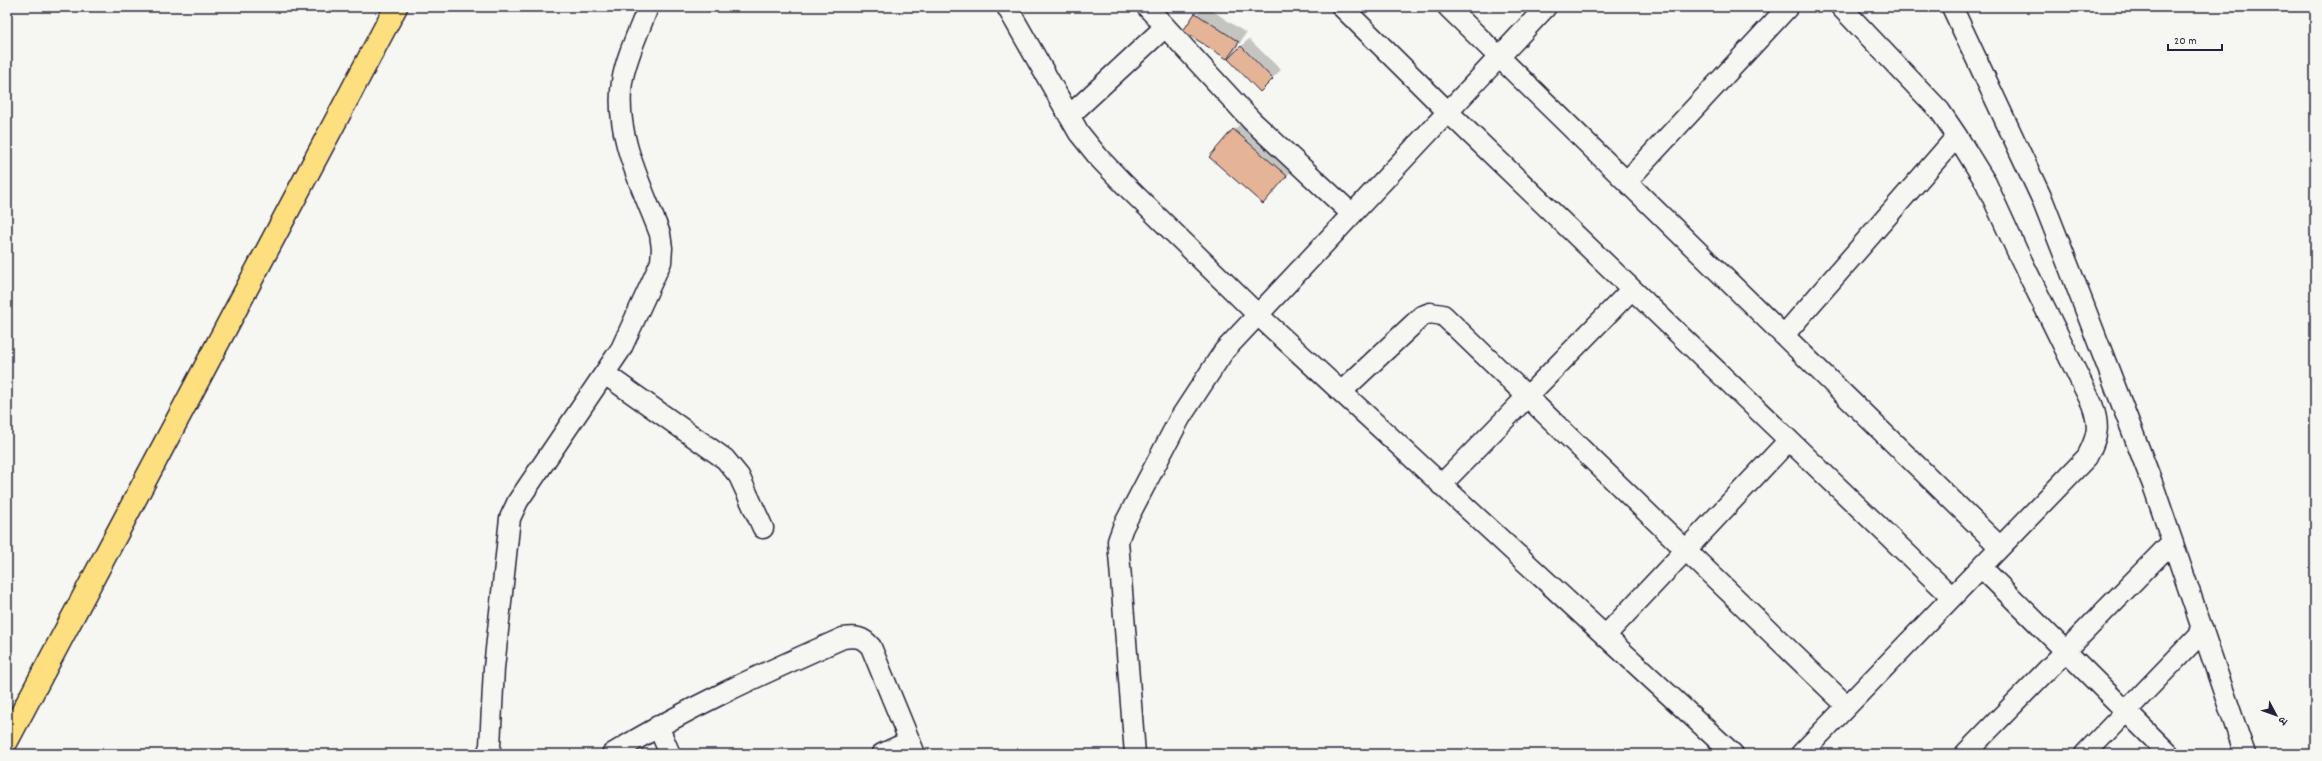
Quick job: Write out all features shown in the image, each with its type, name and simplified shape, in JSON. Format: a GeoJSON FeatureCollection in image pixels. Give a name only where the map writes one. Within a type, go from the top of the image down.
{"type":"FeatureCollection","features":[{"type":"Feature","properties":{"kind":"highway"},"geometry":{"type":"LineString","coordinates":[[7,741],[396,7]]}},
{"type":"Feature","properties":{"kind":"street"},"geometry":{"type":"LineString","coordinates":[[487,754],[490,746],[494,668],[510,518],[518,501],[605,374],[624,341],[655,277],[661,255],[660,234],[626,143],[621,118],[622,80],[648,7]]}},
{"type":"Feature","properties":{"kind":"street"},"geometry":{"type":"LineString","coordinates":[[1007,7],[1069,116],[1100,159],[1258,315],[1733,754]]}},
{"type":"Feature","properties":{"kind":"street"},"geometry":{"type":"LineString","coordinates":[[1147,7],[1252,121],[1352,214]]}},
{"type":"Feature","properties":{"kind":"street"},"geometry":{"type":"LineString","coordinates":[[1342,7],[1448,112],[1952,597]]}},
{"type":"Feature","properties":{"kind":"street"},"geometry":{"type":"LineString","coordinates":[[1448,7],[1500,56],[2000,547]]}},
{"type":"Feature","properties":{"kind":"street"},"geometry":{"type":"LineString","coordinates":[[1135,754],[1118,548],[1119,534],[1180,418],[1209,371],[1224,351],[1546,7]]}},
{"type":"Feature","properties":{"kind":"street"},"geometry":{"type":"LineString","coordinates":[[1627,181],[1788,7]]}},
{"type":"Feature","properties":{"kind":"street"},"geometry":{"type":"LineString","coordinates":[[1801,754],[2087,457],[2097,432],[2097,420],[1986,182],[1940,111],[1841,7]]}},
{"type":"Feature","properties":{"kind":"street"},"geometry":{"type":"LineString","coordinates":[[1952,7],[2043,201],[2150,478],[2245,754]]}},
{"type":"Feature","properties":{"kind":"street"},"geometry":{"type":"LineString","coordinates":[[1069,116],[1165,27]]}},
{"type":"Feature","properties":{"kind":"street"},"geometry":{"type":"LineString","coordinates":[[1784,335],[1957,136]]}},
{"type":"Feature","properties":{"kind":"street"},"geometry":{"type":"LineString","coordinates":[[1441,485],[1632,289]]}},
{"type":"Feature","properties":{"kind":"street"},"geometry":{"type":"LineString","coordinates":[[1341,392],[1422,316],[1430,313],[1438,313],[1448,319],[1527,398],[1847,706]]}},
{"type":"Feature","properties":{"kind":"street"},"geometry":{"type":"LineString","coordinates":[[605,374],[725,460],[739,476],[763,528]]}},
{"type":"Feature","properties":{"kind":"street"},"geometry":{"type":"LineString","coordinates":[[1605,636],[1788,440]]}},
{"type":"Feature","properties":{"kind":"street"},"geometry":{"type":"LineString","coordinates":[[1965,754],[2172,542]]}},
{"type":"Feature","properties":{"kind":"street"},"geometry":{"type":"LineString","coordinates":[[1981,567],[2169,754]]}},
{"type":"Feature","properties":{"kind":"street"},"geometry":{"type":"LineString","coordinates":[[2084,754],[2203,631]]}},
{"type":"Feature","properties":{"kind":"street"},"geometry":{"type":"LineString","coordinates":[[612,754],[658,726],[740,684],[843,638],[855,636],[865,640],[872,647],[912,748],[882,754]]}},
{"type":"Feature","properties":{"kind":"street"},"geometry":{"type":"LineString","coordinates":[[658,726],[670,754]]}},
{"type":"Feature","properties":{"kind":"building"},"geometry":{"type":"Polygon","coordinates":[[[1195,13],[1239,42],[1227,59],[1183,31],[1195,13]]]}},
{"type":"Feature","properties":{"kind":"building"},"geometry":{"type":"Polygon","coordinates":[[[1241,46],[1273,79],[1260,92],[1228,59],[1241,46]]]}},
{"type":"Feature","properties":{"kind":"building"},"geometry":{"type":"Polygon","coordinates":[[[1233,129],[1287,176],[1263,204],[1209,157],[1233,129]]]}}]}
